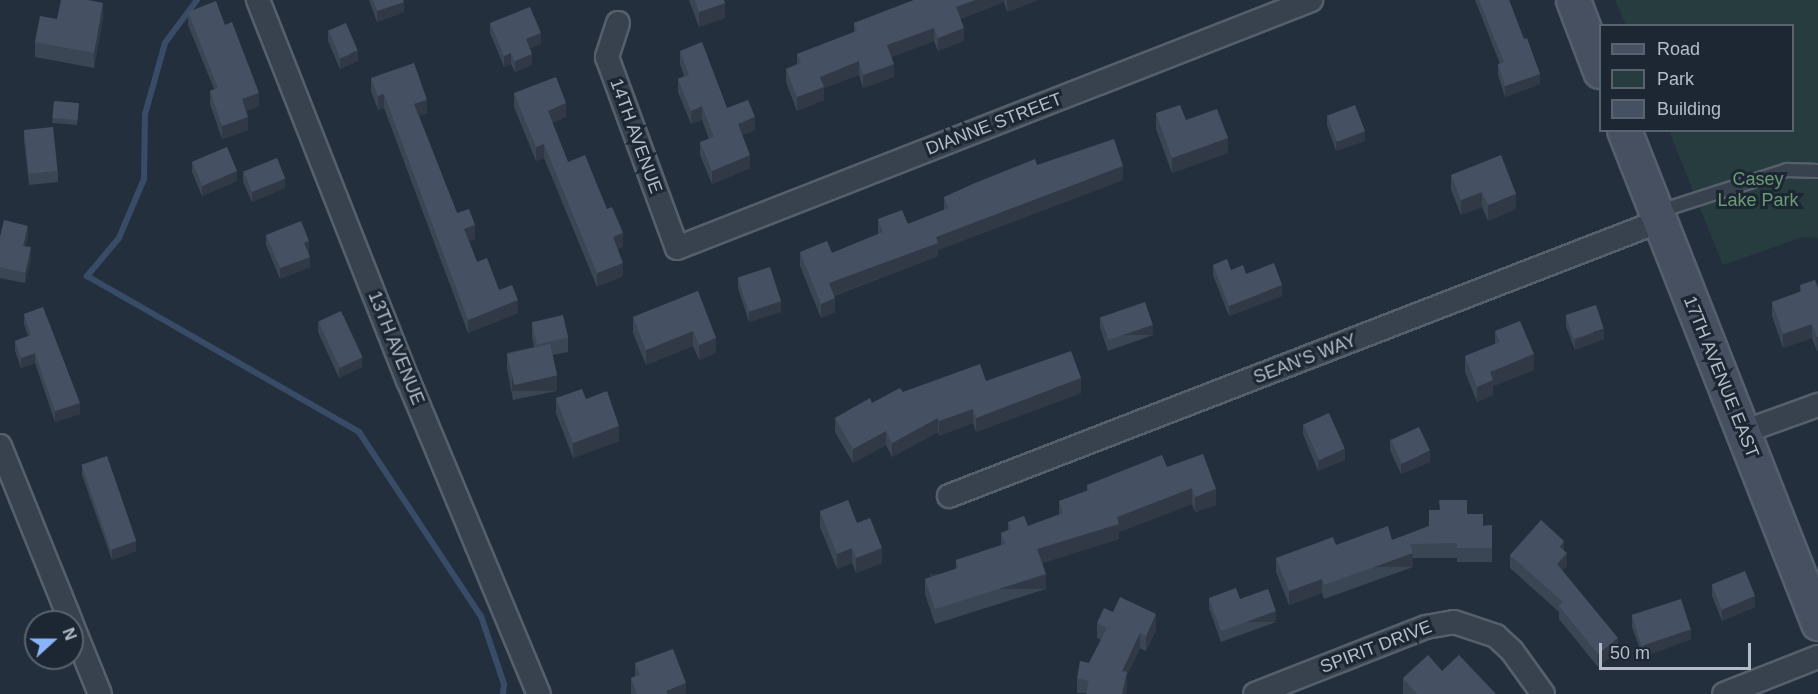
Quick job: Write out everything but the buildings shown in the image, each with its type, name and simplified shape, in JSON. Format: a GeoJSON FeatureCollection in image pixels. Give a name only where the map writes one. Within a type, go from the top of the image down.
{"type":"FeatureCollection","features":[{"type":"Feature","properties":{"kind":"street","name":"13TH AVENUE"},"geometry":{"type":"LineString","coordinates":[[258,0],[408,380],[539,694]]}},
{"type":"Feature","properties":{"kind":"street","name":"DIANNE STREET"},"geometry":{"type":"LineString","coordinates":[[677,248],[1311,0]]}},
{"type":"Feature","properties":{"kind":"street"},"geometry":{"type":"LineString","coordinates":[[1572,0],[1599,68]]}},
{"type":"Feature","properties":{"kind":"street","name":"14TH AVENUE"},"geometry":{"type":"LineString","coordinates":[[618,23],[607,57],[677,248]]}},
{"type":"Feature","properties":{"kind":"street","name":"17TH AVENUE EAST"},"geometry":{"type":"LineString","coordinates":[[1625,132],[1818,623]]}},
{"type":"Feature","properties":{"kind":"street","name":"SEAN'S WAY"},"geometry":{"type":"LineString","coordinates":[[949,496],[1658,217]]}},
{"type":"Feature","properties":{"kind":"street"},"geometry":{"type":"LineString","coordinates":[[1743,432],[1818,405]]}},
{"type":"Feature","properties":{"kind":"street"},"geometry":{"type":"LineString","coordinates":[[0,446],[65,610]]}},
{"type":"Feature","properties":{"kind":"street","name":"SPIRIT DRIVE"},"geometry":{"type":"LineString","coordinates":[[1255,694],[1426,627],[1454,622],[1496,636],[1512,651],[1543,694]]}},
{"type":"Feature","properties":{"kind":"street"},"geometry":{"type":"LineString","coordinates":[[84,655],[100,694]]}},
{"type":"Feature","properties":{"kind":"street"},"geometry":{"type":"LineString","coordinates":[[1724,694],[1818,657]]}},
{"type":"Feature","properties":{"kind":"lane"},"geometry":{"type":"LineString","coordinates":[[1658,217],[1786,170],[1818,170]]}},
{"type":"Feature","properties":{"kind":"green space","name":"Casey Lake Park"},"geometry":{"type":"Polygon","coordinates":[[[1615,0],[1818,0],[1818,238],[1803,237],[1723,265],[1669,132],[1794,132],[1794,24],[1626,24],[1615,0]]]}},
{"type":"Feature","properties":{"kind":"waterway"},"geometry":{"type":"LineString","coordinates":[[197,0],[165,43],[145,114],[144,179],[119,238],[87,276],[359,432],[481,616],[504,684],[503,694]]}}]}
